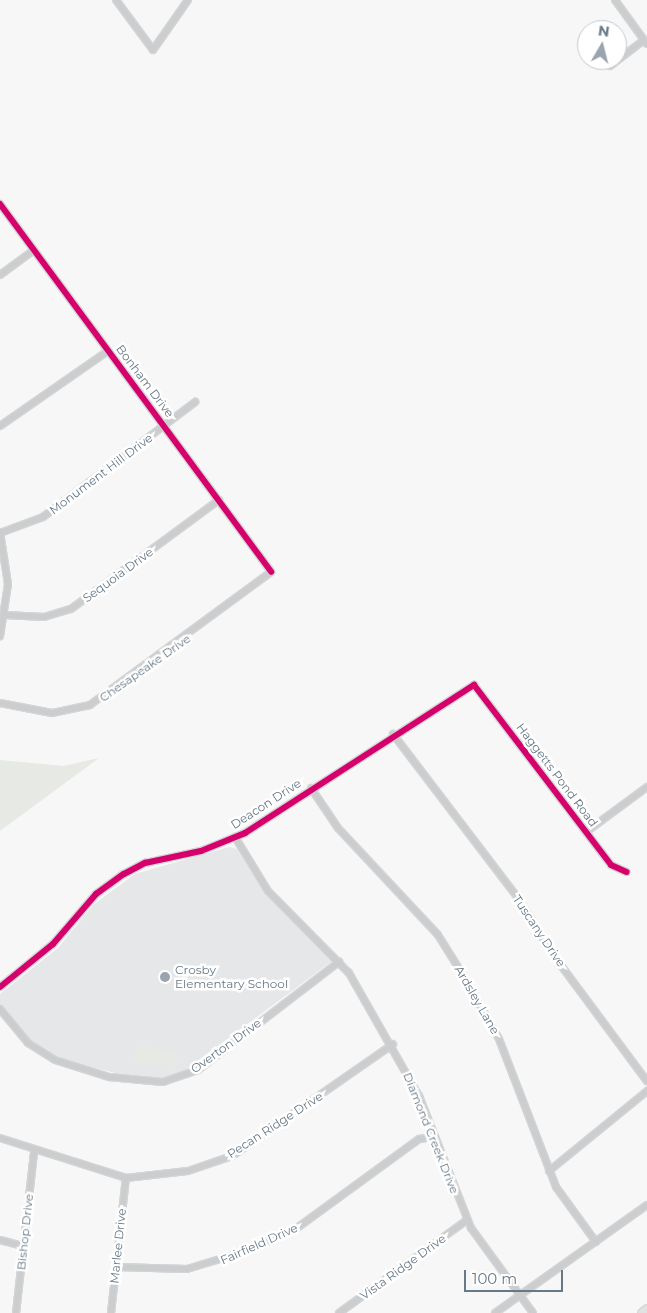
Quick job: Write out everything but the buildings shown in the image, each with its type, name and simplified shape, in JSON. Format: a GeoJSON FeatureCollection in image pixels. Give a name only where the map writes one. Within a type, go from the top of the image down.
{"type":"FeatureCollection","features":[{"type":"Feature","properties":{"kind":"main road"},"geometry":{"type":"LineString","coordinates":[[642,1313],[647,1309]]}},
{"type":"Feature","properties":{"kind":"street"},"geometry":{"type":"LineString","coordinates":[[116,0],[153,50],[188,0]]}},
{"type":"Feature","properties":{"kind":"street"},"geometry":{"type":"LineString","coordinates":[[615,0],[646,42],[627,55]]}},
{"type":"Feature","properties":{"kind":"street","name":"Bonham Drive"},"geometry":{"type":"LineString","coordinates":[[0,204],[271,572]]}},
{"type":"Feature","properties":{"kind":"street"},"geometry":{"type":"LineString","coordinates":[[0,275],[34,250]]}},
{"type":"Feature","properties":{"kind":"street"},"geometry":{"type":"LineString","coordinates":[[0,426],[108,351]]}},
{"type":"Feature","properties":{"kind":"street","name":"Monument Hill Drive"},"geometry":{"type":"LineString","coordinates":[[0,532],[43,517],[195,402]]}},
{"type":"Feature","properties":{"kind":"street","name":"Sequoia Drive"},"geometry":{"type":"LineString","coordinates":[[5,616],[44,617],[71,609],[219,500]]}},
{"type":"Feature","properties":{"kind":"street"},"geometry":{"type":"LineString","coordinates":[[0,532],[7,572],[5,616],[0,636]]}},
{"type":"Feature","properties":{"kind":"street","name":"Chesapeake Drive"},"geometry":{"type":"LineString","coordinates":[[0,703],[52,713],[90,705],[271,572]]}},
{"type":"Feature","properties":{"kind":"street","name":"Deacon Drive"},"geometry":{"type":"LineString","coordinates":[[0,987],[53,944],[96,894],[124,874],[145,863],[201,851],[235,837],[393,734],[474,684]]}},
{"type":"Feature","properties":{"kind":"street","name":"Haggetts Pond Road"},"geometry":{"type":"LineString","coordinates":[[474,684],[611,865],[627,872]]}},
{"type":"Feature","properties":{"kind":"street","name":"Tuscany Drive"},"geometry":{"type":"LineString","coordinates":[[393,734],[518,898],[554,956],[647,1081]]}},
{"type":"Feature","properties":{"kind":"street"},"geometry":{"type":"LineString","coordinates":[[586,832],[647,787]]}},
{"type":"Feature","properties":{"kind":"street","name":"Ardsley Lane"},"geometry":{"type":"LineString","coordinates":[[311,788],[338,828],[438,935],[499,1039],[549,1171],[596,1242]]}},
{"type":"Feature","properties":{"kind":"street","name":"Diamond Creek Drive"},"geometry":{"type":"LineString","coordinates":[[235,837],[268,891],[339,962],[393,1044],[434,1137],[467,1220],[532,1313]]}},
{"type":"Feature","properties":{"kind":"street","name":"Overton Drive"},"geometry":{"type":"LineString","coordinates":[[0,1009],[28,1044],[55,1060],[109,1077],[163,1082],[198,1070],[339,962]]}},
{"type":"Feature","properties":{"kind":"street","name":"Pecan Ridge Drive"},"geometry":{"type":"LineString","coordinates":[[0,1138],[34,1152],[126,1178],[188,1171],[232,1156],[393,1044]]}},
{"type":"Feature","properties":{"kind":"street"},"geometry":{"type":"LineString","coordinates":[[549,1171],[647,1091]]}},
{"type":"Feature","properties":{"kind":"street","name":"Fairfield Drive"},"geometry":{"type":"LineString","coordinates":[[116,1267],[187,1269],[250,1250],[297,1228],[419,1139],[434,1137]]}},
{"type":"Feature","properties":{"kind":"street","name":"Bishop Drive"},"geometry":{"type":"LineString","coordinates":[[16,1313],[34,1152]]}},
{"type":"Feature","properties":{"kind":"street","name":"Marlee Drive"},"geometry":{"type":"LineString","coordinates":[[111,1313],[126,1178]]}},
{"type":"Feature","properties":{"kind":"street"},"geometry":{"type":"LineString","coordinates":[[495,1313],[647,1205]]}},
{"type":"Feature","properties":{"kind":"street","name":"Vista Ridge Drive"},"geometry":{"type":"LineString","coordinates":[[339,1313],[467,1220]]}},
{"type":"Feature","properties":{"kind":"street"},"geometry":{"type":"LineString","coordinates":[[0,1240],[23,1246]]}},
{"type":"Feature","properties":{"kind":"shaded area"},"geometry":{"type":"Polygon","coordinates":[[[99,758],[0,831],[0,760],[64,766],[99,758]]]}},
{"type":"Feature","properties":{"kind":"shaded area","name":"Crosby Elementary School"},"geometry":{"type":"Polygon","coordinates":[[[229,847],[237,849],[263,891],[332,961],[183,1072],[165,1078],[127,1076],[64,1060],[26,1037],[0,1005],[0,994],[58,948],[93,905],[135,874],[229,847]]]}},
{"type":"Feature","properties":{"kind":"shaded area"},"geometry":{"type":"Polygon","coordinates":[[[148,1046],[178,1055],[176,1066],[133,1062],[137,1047],[148,1046]]]}},
{"type":"Feature","properties":{"kind":"cycle path"},"geometry":{"type":"LineString","coordinates":[[0,204],[271,572]]}},
{"type":"Feature","properties":{"kind":"cycle path"},"geometry":{"type":"LineString","coordinates":[[0,987],[53,944],[96,894],[124,874],[145,863],[201,851],[245,833],[474,685],[611,865],[627,872]]}},
{"type":"Feature","properties":{"kind":"place","name":"Crosby Elementary School"},"geometry":{"type":"Point","coordinates":[165,977]}}]}
